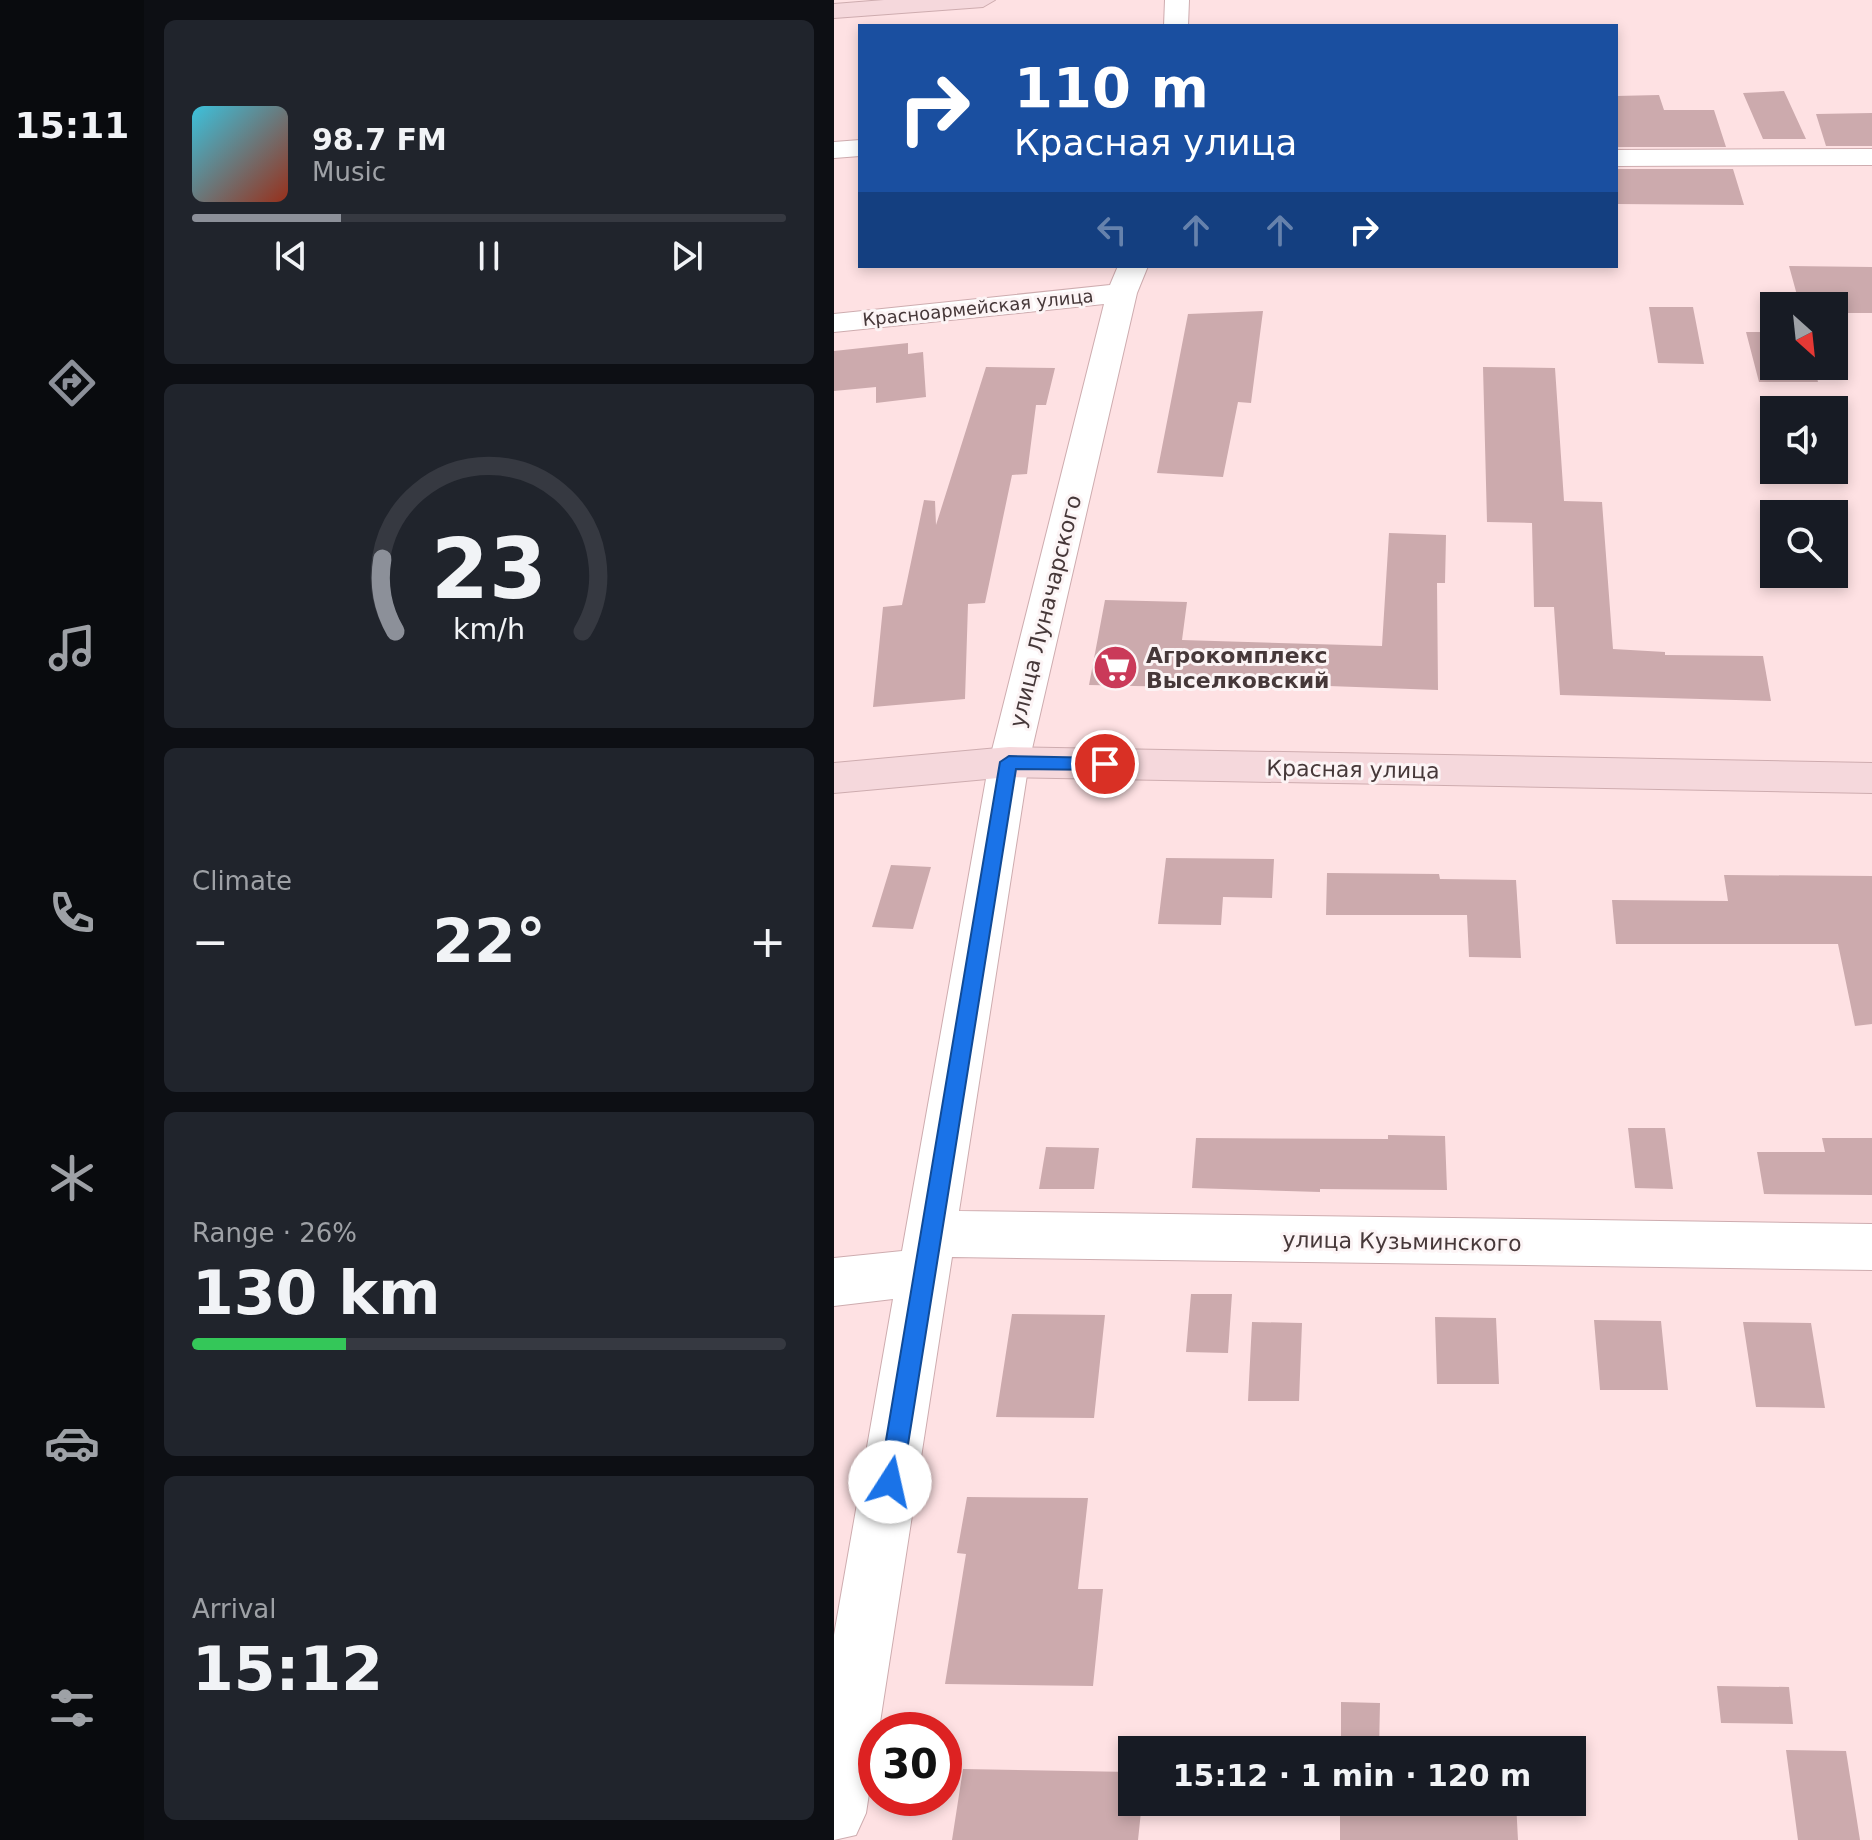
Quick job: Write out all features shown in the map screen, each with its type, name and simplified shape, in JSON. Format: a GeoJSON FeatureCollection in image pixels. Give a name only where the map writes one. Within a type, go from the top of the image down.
{"type":"FeatureCollection","features":[{"type":"Feature","properties":{"kind":"main road"},"geometry":{"type":"LineString","coordinates":[[834,11],[983,0]]}},
{"type":"Feature","properties":{"kind":"main road","name":"Красная улица"},"geometry":{"type":"LineString","coordinates":[[834,778],[1009,762],[1872,778]]}},
{"type":"Feature","properties":{"kind":"street"},"geometry":{"type":"LineString","coordinates":[[1176,24],[1177,0]]}},
{"type":"Feature","properties":{"kind":"street"},"geometry":{"type":"LineString","coordinates":[[834,150],[858,148]]}},
{"type":"Feature","properties":{"kind":"street"},"geometry":{"type":"LineString","coordinates":[[1618,158],[1872,157]]}},
{"type":"Feature","properties":{"kind":"street","name":"Красноармейская улица"},"geometry":{"type":"LineString","coordinates":[[834,323],[1128,279]]}},
{"type":"Feature","properties":{"kind":"street","name":"улица Луначарского"},"geometry":{"type":"LineString","coordinates":[[834,1813],[1009,762],[1128,279]]}},
{"type":"Feature","properties":{"kind":"street","name":"улица Кузьминского"},"geometry":{"type":"LineString","coordinates":[[834,1282],[929,1253],[1872,1247]]}},
{"type":"Feature","properties":{"kind":"building"},"geometry":{"type":"Polygon","coordinates":[[[1784,91],[1806,139],[1763,139],[1743,93],[1784,91]]]}},
{"type":"Feature","properties":{"kind":"building"},"geometry":{"type":"Polygon","coordinates":[[[1659,95],[1664,110],[1714,110],[1726,147],[1618,147],[1618,96],[1659,95]]]}},
{"type":"Feature","properties":{"kind":"building"},"geometry":{"type":"Polygon","coordinates":[[[1872,113],[1872,146],[1826,146],[1816,114],[1872,113]]]}},
{"type":"Feature","properties":{"kind":"building"},"geometry":{"type":"Polygon","coordinates":[[[1618,169],[1733,169],[1744,205],[1618,204],[1618,169]]]}},
{"type":"Feature","properties":{"kind":"building"},"geometry":{"type":"Polygon","coordinates":[[[1789,266],[1872,267],[1872,313],[1848,313],[1848,292],[1796,292],[1789,266]]]}},
{"type":"Feature","properties":{"kind":"building"},"geometry":{"type":"Polygon","coordinates":[[[1649,307],[1693,307],[1704,364],[1658,363],[1649,307]]]}},
{"type":"Feature","properties":{"kind":"building"},"geometry":{"type":"Polygon","coordinates":[[[1263,311],[1251,403],[1238,402],[1223,477],[1157,473],[1188,314],[1263,311]]]}},
{"type":"Feature","properties":{"kind":"building"},"geometry":{"type":"Polygon","coordinates":[[[1746,332],[1760,332],[1760,380],[1818,382],[1759,382],[1746,332]]]}},
{"type":"Feature","properties":{"kind":"building"},"geometry":{"type":"Polygon","coordinates":[[[908,343],[908,354],[923,352],[926,397],[876,403],[876,387],[834,391],[834,351],[908,343]]]}},
{"type":"Feature","properties":{"kind":"building"},"geometry":{"type":"Polygon","coordinates":[[[986,367],[1055,368],[1046,405],[1036,405],[1027,474],[1012,475],[985,603],[968,604],[965,699],[873,707],[883,607],[902,605],[924,500],[935,501],[936,525],[986,367]]]}},
{"type":"Feature","properties":{"kind":"building"},"geometry":{"type":"Polygon","coordinates":[[[1483,367],[1555,368],[1564,501],[1602,502],[1613,649],[1665,652],[1665,655],[1763,656],[1771,701],[1560,695],[1554,607],[1534,607],[1532,523],[1487,522],[1483,367]]]}},
{"type":"Feature","properties":{"kind":"building"},"geometry":{"type":"Polygon","coordinates":[[[1389,533],[1446,535],[1445,583],[1437,583],[1438,690],[1274,684],[1273,689],[1089,685],[1105,600],[1187,602],[1182,640],[1382,646],[1389,533]]]}},
{"type":"Feature","properties":{"kind":"building"},"geometry":{"type":"Polygon","coordinates":[[[1166,858],[1274,859],[1272,898],[1223,897],[1221,925],[1158,924],[1166,858]]]}},
{"type":"Feature","properties":{"kind":"building"},"geometry":{"type":"Polygon","coordinates":[[[891,865],[931,867],[913,929],[872,927],[891,865]]]}},
{"type":"Feature","properties":{"kind":"building"},"geometry":{"type":"Polygon","coordinates":[[[1327,873],[1439,874],[1440,879],[1516,880],[1521,958],[1469,957],[1467,915],[1326,915],[1327,873]]]}},
{"type":"Feature","properties":{"kind":"building"},"geometry":{"type":"Polygon","coordinates":[[[1724,875],[1872,876],[1872,1024],[1855,1026],[1838,944],[1616,944],[1612,900],[1728,901],[1724,875]]]}},
{"type":"Feature","properties":{"kind":"building"},"geometry":{"type":"Polygon","coordinates":[[[1628,1128],[1665,1128],[1673,1189],[1635,1188],[1628,1128]]]}},
{"type":"Feature","properties":{"kind":"building"},"geometry":{"type":"Polygon","coordinates":[[[1388,1135],[1445,1136],[1447,1190],[1320,1189],[1320,1192],[1192,1188],[1196,1138],[1388,1139],[1388,1135]]]}},
{"type":"Feature","properties":{"kind":"building"},"geometry":{"type":"Polygon","coordinates":[[[1822,1138],[1872,1138],[1872,1195],[1764,1194],[1757,1152],[1825,1152],[1822,1138]]]}},
{"type":"Feature","properties":{"kind":"building"},"geometry":{"type":"Polygon","coordinates":[[[1046,1147],[1099,1148],[1094,1189],[1039,1189],[1046,1147]]]}},
{"type":"Feature","properties":{"kind":"building"},"geometry":{"type":"Polygon","coordinates":[[[1191,1294],[1232,1294],[1228,1353],[1186,1352],[1191,1294]]]}},
{"type":"Feature","properties":{"kind":"building"},"geometry":{"type":"Polygon","coordinates":[[[1012,1314],[1105,1315],[1094,1418],[996,1417],[1012,1314]]]}},
{"type":"Feature","properties":{"kind":"building"},"geometry":{"type":"Polygon","coordinates":[[[1435,1317],[1496,1318],[1499,1384],[1437,1384],[1435,1317]]]}},
{"type":"Feature","properties":{"kind":"building"},"geometry":{"type":"Polygon","coordinates":[[[1594,1320],[1661,1321],[1668,1390],[1600,1390],[1594,1320]]]}},
{"type":"Feature","properties":{"kind":"building"},"geometry":{"type":"Polygon","coordinates":[[[1252,1322],[1302,1323],[1299,1401],[1248,1401],[1252,1322]]]}},
{"type":"Feature","properties":{"kind":"building"},"geometry":{"type":"Polygon","coordinates":[[[1743,1322],[1811,1323],[1825,1408],[1756,1407],[1743,1322]]]}},
{"type":"Feature","properties":{"kind":"building"},"geometry":{"type":"Polygon","coordinates":[[[967,1497],[1088,1498],[1078,1589],[1103,1589],[1093,1686],[945,1684],[966,1554],[957,1553],[967,1497]]]}},
{"type":"Feature","properties":{"kind":"building"},"geometry":{"type":"Polygon","coordinates":[[[1717,1686],[1789,1687],[1793,1724],[1721,1723],[1717,1686]]]}},
{"type":"Feature","properties":{"kind":"building"},"geometry":{"type":"Polygon","coordinates":[[[1341,1702],[1380,1703],[1379,1736],[1341,1736],[1341,1702]]]}},
{"type":"Feature","properties":{"kind":"building"},"geometry":{"type":"Polygon","coordinates":[[[1786,1750],[1846,1751],[1860,1840],[1798,1840],[1786,1750]]]}},
{"type":"Feature","properties":{"kind":"building"},"geometry":{"type":"Polygon","coordinates":[[[963,1769],[1118,1772],[1118,1816],[1141,1816],[1138,1840],[952,1840],[956,1816],[962,1816],[963,1769]]]}},
{"type":"Feature","properties":{"kind":"building"},"geometry":{"type":"Polygon","coordinates":[[[1340,1816],[1517,1816],[1518,1840],[1340,1840],[1340,1816]]]}},
{"type":"Feature","properties":{"kind":"place","name":"Агрокомплекс Выселковский"},"geometry":{"type":"Point","coordinates":[1115,668]}},
{"type":"Feature","properties":{"kind":"route"},"geometry":{"type":"LineString","coordinates":[[890,1482],[1009,762],[1105,764]]}}]}
